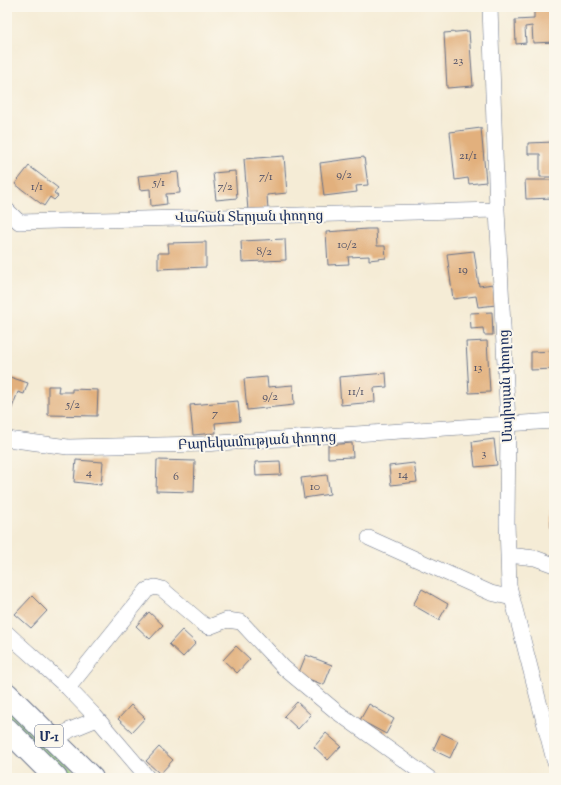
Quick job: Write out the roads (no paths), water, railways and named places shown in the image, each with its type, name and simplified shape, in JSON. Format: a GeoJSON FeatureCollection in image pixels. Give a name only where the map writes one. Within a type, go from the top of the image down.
{"type":"FeatureCollection","features":[{"type":"Feature","properties":{"kind":"highway","name":"Մ-1"},"geometry":{"type":"LineString","coordinates":[[7,694],[92,778]]}},
{"type":"Feature","properties":{"kind":"highway","name":"Մ-1"},"geometry":{"type":"LineString","coordinates":[[7,729],[56,778]]}},
{"type":"Feature","properties":{"kind":"street","name":"Մայիսյան փողոց"},"geometry":{"type":"LineString","coordinates":[[490,7],[497,210],[508,423],[507,523],[509,586],[554,760]]}},
{"type":"Feature","properties":{"kind":"street","name":"Վահան Տերյան փողոց"},"geometry":{"type":"LineString","coordinates":[[7,210],[19,222],[497,210]]}},
{"type":"Feature","properties":{"kind":"street","name":"Բարեկամության փողոց"},"geometry":{"type":"LineString","coordinates":[[7,439],[68,447],[203,444],[554,421]]}},
{"type":"Feature","properties":{"kind":"street"},"geometry":{"type":"LineString","coordinates":[[369,538],[491,593],[512,598]]}},
{"type":"Feature","properties":{"kind":"street"},"geometry":{"type":"LineString","coordinates":[[508,555],[534,558],[554,565]]}},
{"type":"Feature","properties":{"kind":"street"},"geometry":{"type":"LineString","coordinates":[[68,688],[147,590],[154,587],[162,588],[203,624],[209,627],[228,620],[241,622],[284,668],[337,712],[429,778]]}},
{"type":"Feature","properties":{"kind":"street"},"geometry":{"type":"LineString","coordinates":[[7,633],[68,688],[148,778]]}},
{"type":"Feature","properties":{"kind":"street"},"geometry":{"type":"LineString","coordinates":[[54,741],[70,730],[97,719]]}}]}
